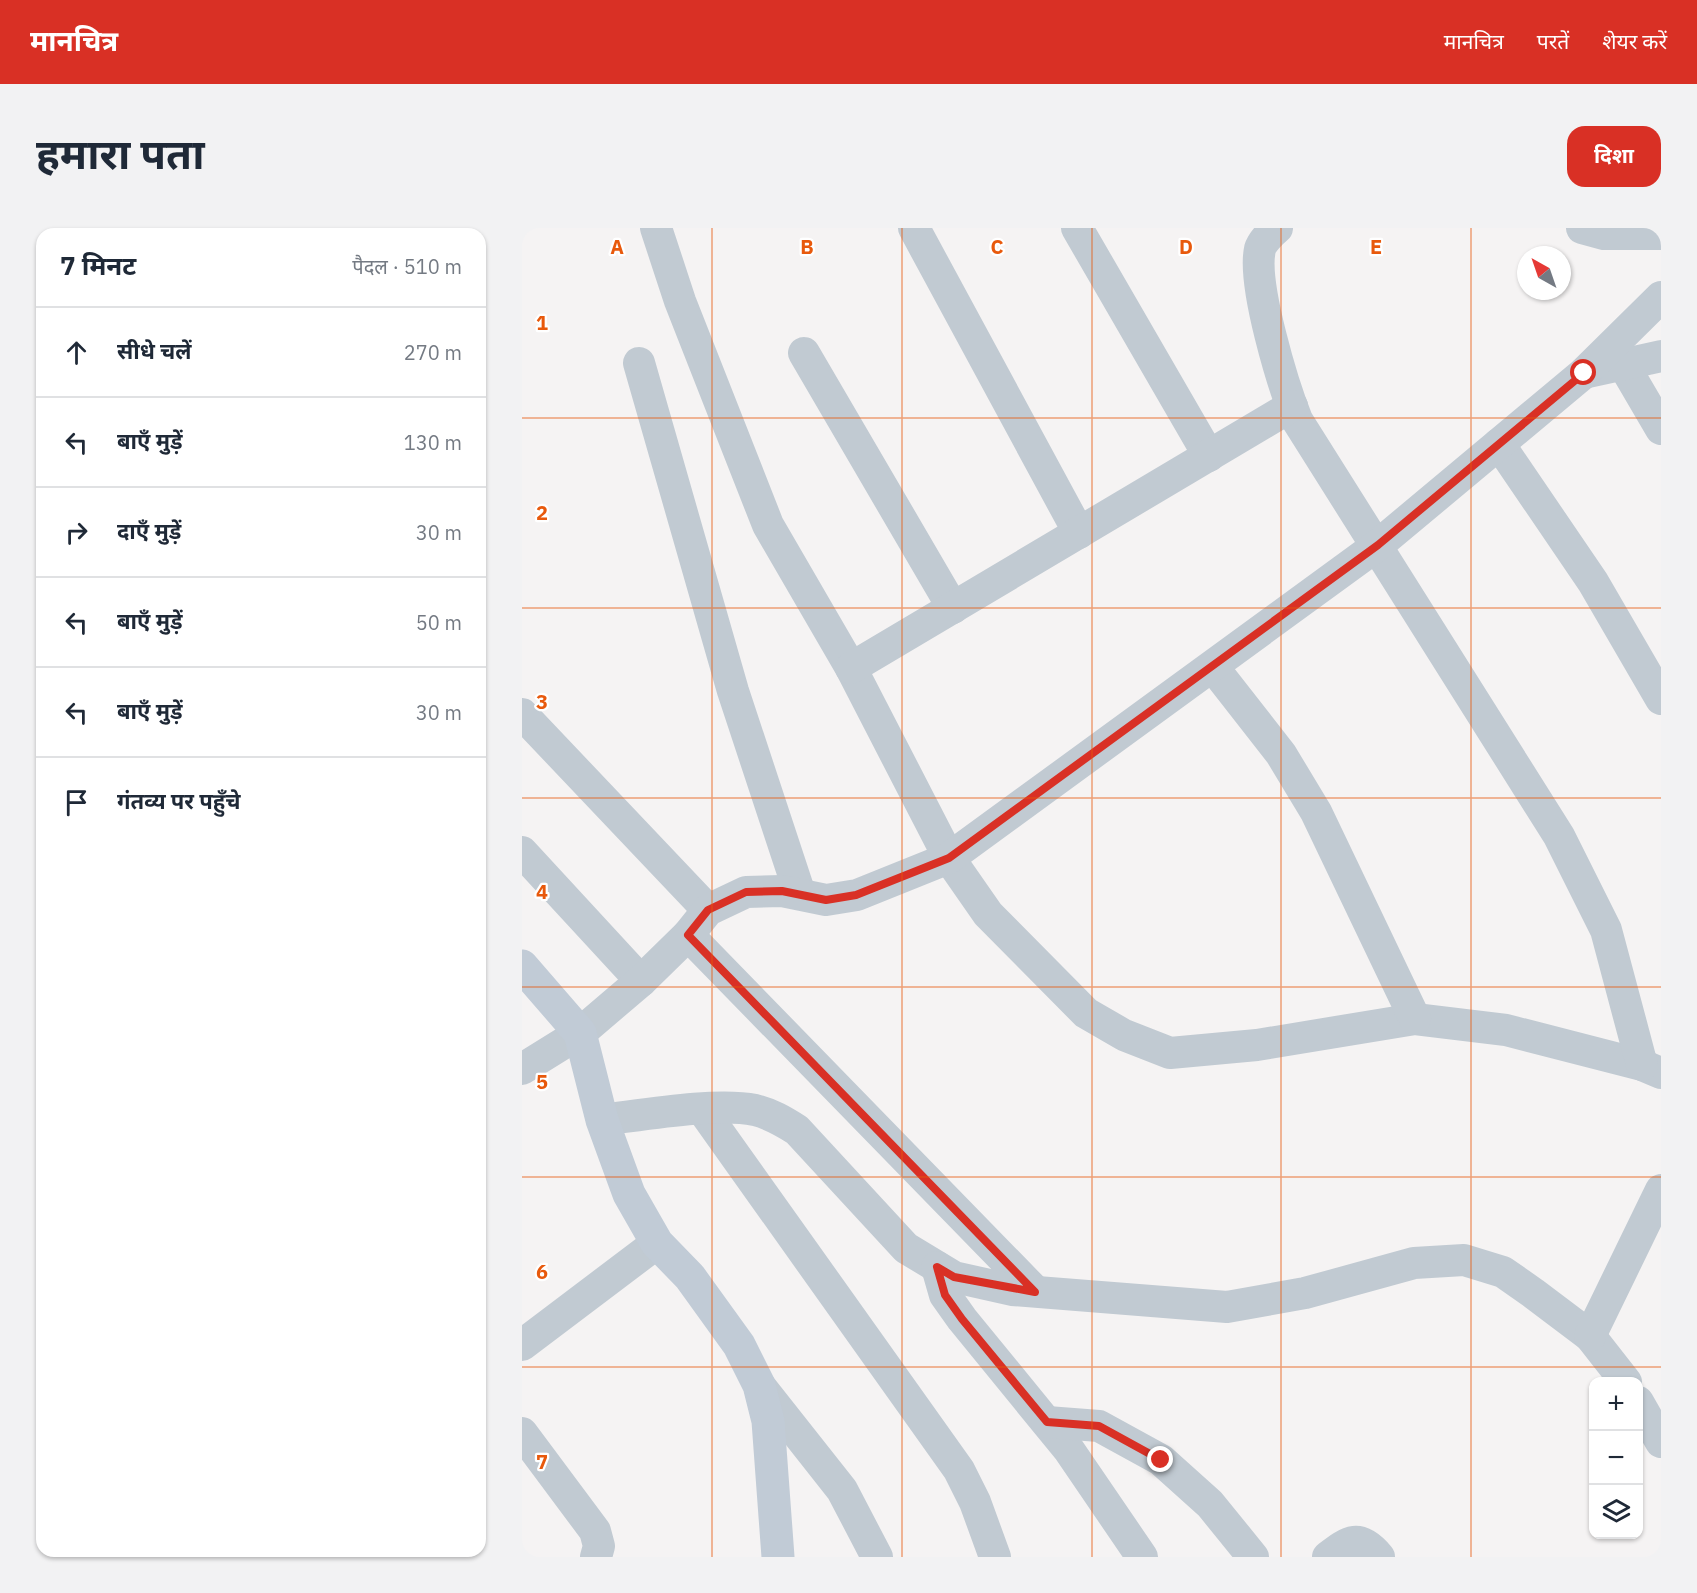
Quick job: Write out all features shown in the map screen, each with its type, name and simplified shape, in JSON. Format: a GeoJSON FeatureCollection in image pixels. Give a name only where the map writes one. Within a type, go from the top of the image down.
{"type":"FeatureCollection","features":[{"type":"Feature","properties":{"kind":"street"},"geometry":{"type":"LineString","coordinates":[[656,228],[680,301],[768,525],[851,668],[949,858],[988,914],[1086,1013],[1124,1035],[1170,1053],[1257,1045],[1415,1019],[1506,1030],[1652,1069]]}},
{"type":"Feature","properties":{"kind":"street"},"geometry":{"type":"LineString","coordinates":[[914,228],[1079,533]]}},
{"type":"Feature","properties":{"kind":"street"},"geometry":{"type":"LineString","coordinates":[[1077,228],[1209,456]]}},
{"type":"Feature","properties":{"kind":"street"},"geometry":{"type":"LineString","coordinates":[[1277,228],[1260,248],[1259,277],[1283,385],[1297,420],[1378,545],[1559,836],[1606,930],[1652,1069]]}},
{"type":"Feature","properties":{"kind":"street"},"geometry":{"type":"LineString","coordinates":[[1582,228],[1604,234],[1661,234]]}},
{"type":"Feature","properties":{"kind":"street"},"geometry":{"type":"LineString","coordinates":[[522,1069],[580,1033],[641,981],[688,935],[708,910],[746,892],[782,891],[826,900],[856,895],[949,858],[1378,545],[1584,373],[1661,297]]}},
{"type":"Feature","properties":{"kind":"street"},"geometry":{"type":"LineString","coordinates":[[804,353],[953,608]]}},
{"type":"Feature","properties":{"kind":"street"},"geometry":{"type":"LineString","coordinates":[[1584,373],[1661,356]]}},
{"type":"Feature","properties":{"kind":"street"},"geometry":{"type":"LineString","coordinates":[[639,363],[733,691],[800,894]]}},
{"type":"Feature","properties":{"kind":"street"},"geometry":{"type":"LineString","coordinates":[[1623,364],[1661,429]]}},
{"type":"Feature","properties":{"kind":"street"},"geometry":{"type":"LineString","coordinates":[[851,668],[1292,406]]}},
{"type":"Feature","properties":{"kind":"street"},"geometry":{"type":"LineString","coordinates":[[1499,444],[1593,582],[1661,699]]}},
{"type":"Feature","properties":{"kind":"street"},"geometry":{"type":"LineString","coordinates":[[1213,667],[1281,754],[1316,812],[1415,1019]]}},
{"type":"Feature","properties":{"kind":"street"},"geometry":{"type":"LineString","coordinates":[[522,714],[708,910]]}},
{"type":"Feature","properties":{"kind":"street"},"geometry":{"type":"LineString","coordinates":[[522,852],[641,981]]}},
{"type":"Feature","properties":{"kind":"street"},"geometry":{"type":"LineString","coordinates":[[688,935],[1035,1292]]}},
{"type":"Feature","properties":{"kind":"street"},"geometry":{"type":"LineString","coordinates":[[522,966],[580,1033],[602,1120],[629,1194],[657,1244],[690,1277],[739,1345],[759,1385],[842,1490],[877,1557]]}},
{"type":"Feature","properties":{"kind":"street"},"geometry":{"type":"LineString","coordinates":[[602,1120],[702,1109],[753,1110],[778,1117],[797,1130],[906,1248],[954,1277],[1035,1292],[1227,1307],[1305,1293],[1414,1263],[1464,1260],[1503,1272],[1590,1336],[1622,1377]]}},
{"type":"Feature","properties":{"kind":"street"},"geometry":{"type":"LineString","coordinates":[[702,1109],[959,1470],[975,1502],[995,1557]]}},
{"type":"Feature","properties":{"kind":"street"},"geometry":{"type":"LineString","coordinates":[[1590,1336],[1661,1191]]}},
{"type":"Feature","properties":{"kind":"street"},"geometry":{"type":"LineString","coordinates":[[522,1345],[657,1244]]}},
{"type":"Feature","properties":{"kind":"street"},"geometry":{"type":"LineString","coordinates":[[937,1267],[945,1295],[1047,1422],[1142,1557]]}},
{"type":"Feature","properties":{"kind":"street"},"geometry":{"type":"LineString","coordinates":[[759,1385],[768,1421],[778,1557]]}},
{"type":"Feature","properties":{"kind":"street"},"geometry":{"type":"LineString","coordinates":[[1643,1410],[1661,1442]]}},
{"type":"Feature","properties":{"kind":"street"},"geometry":{"type":"LineString","coordinates":[[1047,1422],[1099,1426],[1161,1460],[1210,1504],[1253,1557]]}},
{"type":"Feature","properties":{"kind":"street"},"geometry":{"type":"LineString","coordinates":[[522,1433],[595,1531],[599,1546],[596,1557]]}},
{"type":"Feature","properties":{"kind":"street"},"geometry":{"type":"LineString","coordinates":[[1328,1557],[1347,1542],[1360,1541],[1379,1557]]}},
{"type":"Feature","properties":{"kind":"route"},"geometry":{"type":"LineString","coordinates":[[1161,1460],[1099,1426],[1047,1422],[962,1319],[945,1295],[937,1267],[954,1277],[1012,1290],[1035,1292],[688,935],[708,910],[746,892],[782,891],[826,900],[856,895],[949,858],[1378,545],[1584,373]]}}]}
